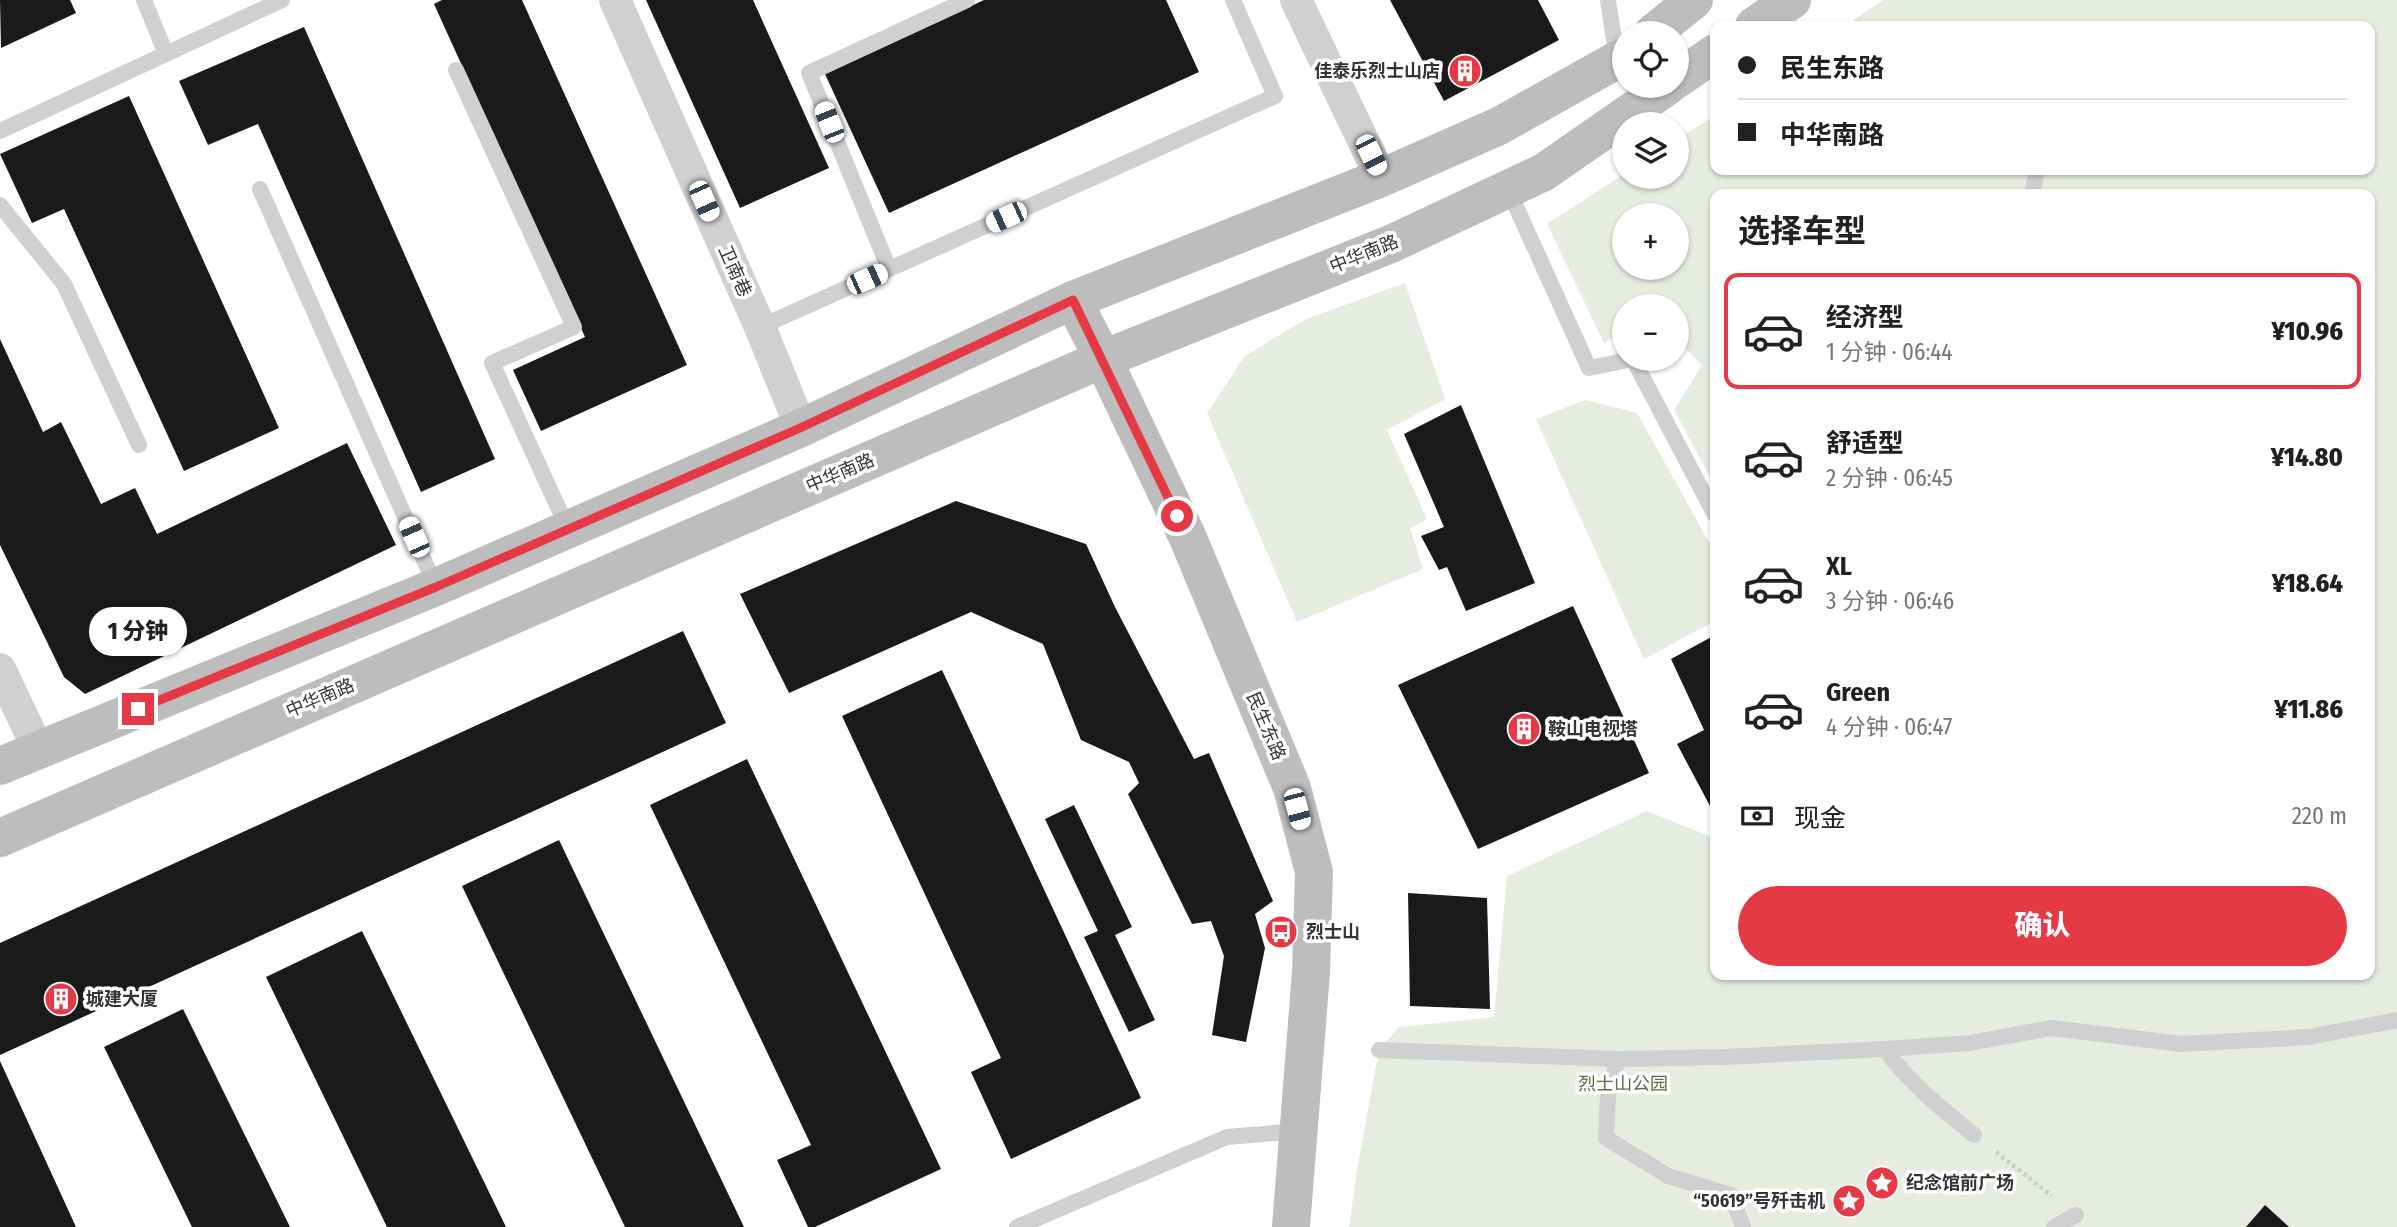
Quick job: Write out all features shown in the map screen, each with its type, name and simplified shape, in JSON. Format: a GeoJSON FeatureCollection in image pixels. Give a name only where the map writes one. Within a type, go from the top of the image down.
{"type":"FeatureCollection","features":[{"type":"Feature","properties":{"kind":"main road"},"geometry":{"type":"LineString","coordinates":[[1668,21],[1695,0]]}},
{"type":"Feature","properties":{"kind":"main road"},"geometry":{"type":"LineString","coordinates":[[1761,21],[1792,0]]}},
{"type":"Feature","properties":{"kind":"main road"},"geometry":{"type":"LineString","coordinates":[[1689,71],[1710,56]]}},
{"type":"Feature","properties":{"kind":"main road"},"geometry":{"type":"LineString","coordinates":[[0,766],[436,587],[800,428],[1073,300],[1381,177],[1499,126],[1612,64]]}},
{"type":"Feature","properties":{"kind":"main road","name":"中华南路"},"geometry":{"type":"LineString","coordinates":[[0,838],[1103,359],[1393,243],[1544,172],[1651,98]]}},
{"type":"Feature","properties":{"kind":"main road","name":"民生东路"},"geometry":{"type":"LineString","coordinates":[[1073,300],[1188,538],[1292,788],[1314,872],[1311,972],[1291,1227]]}},
{"type":"Feature","properties":{"kind":"street","name":"卫南巷"},"geometry":{"type":"LineString","coordinates":[[615,0],[760,327],[800,428]]}},
{"type":"Feature","properties":{"kind":"street"},"geometry":{"type":"LineString","coordinates":[[1297,0],[1381,177]]}},
{"type":"Feature","properties":{"kind":"street"},"geometry":{"type":"LineString","coordinates":[[0,669],[38,749]]}},
{"type":"Feature","properties":{"kind":"lane"},"geometry":{"type":"LineString","coordinates":[[145,0],[166,54]]}},
{"type":"Feature","properties":{"kind":"lane"},"geometry":{"type":"LineString","coordinates":[[0,131],[282,0]]}},
{"type":"Feature","properties":{"kind":"lane"},"geometry":{"type":"LineString","coordinates":[[889,269],[808,73],[967,0]]}},
{"type":"Feature","properties":{"kind":"lane"},"geometry":{"type":"LineString","coordinates":[[760,327],[1275,96],[1233,0]]}},
{"type":"Feature","properties":{"kind":"lane"},"geometry":{"type":"LineString","coordinates":[[1608,0],[1613,21]]}},
{"type":"Feature","properties":{"kind":"lane"},"geometry":{"type":"LineString","coordinates":[[456,70],[574,327],[492,363],[568,529]]}},
{"type":"Feature","properties":{"kind":"lane"},"geometry":{"type":"LineString","coordinates":[[260,189],[436,587]]}},
{"type":"Feature","properties":{"kind":"lane"},"geometry":{"type":"LineString","coordinates":[[1508,189],[1589,368],[1633,359],[1710,506]]}},
{"type":"Feature","properties":{"kind":"lane"},"geometry":{"type":"LineString","coordinates":[[0,205],[64,284],[139,446]]}},
{"type":"Feature","properties":{"kind":"lane"},"geometry":{"type":"LineString","coordinates":[[1379,1050],[1618,1059],[1725,1057],[1969,1042],[2052,1028],[2181,1044],[2309,1037],[2397,1020]]}},
{"type":"Feature","properties":{"kind":"lane"},"geometry":{"type":"LineString","coordinates":[[1885,1049],[1924,1095],[1974,1135]]}},
{"type":"Feature","properties":{"kind":"lane"},"geometry":{"type":"LineString","coordinates":[[1618,1059],[1608,1096],[1606,1138],[1668,1176],[1731,1195],[1743,1227]]}},
{"type":"Feature","properties":{"kind":"lane"},"geometry":{"type":"LineString","coordinates":[[1017,1227],[1227,1137],[1298,1131]]}},
{"type":"Feature","properties":{"kind":"lane"},"geometry":{"type":"LineString","coordinates":[[2054,1227],[2076,1215]]}},
{"type":"Feature","properties":{"kind":"path"},"geometry":{"type":"LineString","coordinates":[[1974,1135],[2076,1215]]}},
{"type":"Feature","properties":{"kind":"green space","name":"烈士山公园"},"geometry":{"type":"Polygon","coordinates":[[[1883,0],[2397,0],[2397,1227],[1349,1227],[1379,1050],[1399,1027],[1494,1017],[1507,876],[1647,811],[1710,835],[1710,980],[2375,980],[2375,189],[1710,189],[1710,477],[1674,410],[1702,365],[1689,352],[1689,294],[1612,294],[1612,338],[1604,343],[1547,224],[1612,182],[1612,189],[1689,189],[1689,132],[1710,118],[1710,175],[2375,175],[2375,21],[1852,21],[1883,0]]]}},
{"type":"Feature","properties":{"kind":"green space"},"geometry":{"type":"Polygon","coordinates":[[[1405,283],[1445,399],[1387,430],[1427,519],[1410,528],[1423,569],[1297,622],[1207,413],[1244,357],[1306,319],[1405,283]]]}},
{"type":"Feature","properties":{"kind":"green space"},"geometry":{"type":"Polygon","coordinates":[[[1585,400],[1637,413],[1710,544],[1710,624],[1644,659],[1536,419],[1585,400]]]}},
{"type":"Feature","properties":{"kind":"building"},"geometry":{"type":"Polygon","coordinates":[[[0,0],[70,0],[76,13],[1,48],[0,0]]]}},
{"type":"Feature","properties":{"kind":"building"},"geometry":{"type":"Polygon","coordinates":[[[442,0],[522,0],[687,365],[541,431],[513,370],[585,337],[434,4],[442,0]]]}},
{"type":"Feature","properties":{"kind":"building"},"geometry":{"type":"Polygon","coordinates":[[[646,0],[753,0],[829,168],[740,208],[646,0]]]}},
{"type":"Feature","properties":{"kind":"building"},"geometry":{"type":"Polygon","coordinates":[[[984,0],[1166,0],[1199,72],[889,213],[825,74],[984,0]]]}},
{"type":"Feature","properties":{"kind":"building","name":"佳泰乐烈士山店"},"geometry":{"type":"Polygon","coordinates":[[[1390,0],[1538,0],[1559,40],[1444,101],[1390,0]]]}},
{"type":"Feature","properties":{"kind":"building"},"geometry":{"type":"Polygon","coordinates":[[[304,27],[495,459],[421,492],[258,124],[208,145],[179,81],[304,27]]]}},
{"type":"Feature","properties":{"kind":"building"},"geometry":{"type":"Polygon","coordinates":[[[129,96],[279,428],[184,471],[64,209],[32,223],[0,154],[129,96]]]}},
{"type":"Feature","properties":{"kind":"building"},"geometry":{"type":"Polygon","coordinates":[[[0,339],[43,432],[61,422],[101,504],[135,488],[157,534],[347,443],[396,545],[85,694],[64,677],[0,545],[0,339]]]}},
{"type":"Feature","properties":{"kind":"building"},"geometry":{"type":"Polygon","coordinates":[[[1461,405],[1535,583],[1466,611],[1447,567],[1439,570],[1421,536],[1444,527],[1404,434],[1461,405]]]}},
{"type":"Feature","properties":{"kind":"building"},"geometry":{"type":"Polygon","coordinates":[[[956,501],[1086,544],[1115,607],[1194,759],[1209,753],[1273,901],[1255,914],[1265,948],[1246,1042],[1212,1035],[1224,956],[1211,921],[1192,924],[1128,794],[1139,783],[1129,762],[1081,740],[1043,644],[971,612],[789,693],[740,594],[956,501]]]}},
{"type":"Feature","properties":{"kind":"building","name":"鞍山电视塔"},"geometry":{"type":"Polygon","coordinates":[[[1573,606],[1649,773],[1478,849],[1398,685],[1573,606]]]}},
{"type":"Feature","properties":{"kind":"building"},"geometry":{"type":"Polygon","coordinates":[[[683,631],[726,723],[0,1055],[0,943],[683,631]]]}},
{"type":"Feature","properties":{"kind":"building"},"geometry":{"type":"Polygon","coordinates":[[[1710,638],[1710,806],[1677,744],[1704,730],[1671,659],[1710,638]]]}},
{"type":"Feature","properties":{"kind":"building"},"geometry":{"type":"Polygon","coordinates":[[[942,670],[1141,1098],[1011,1159],[971,1072],[1001,1058],[842,716],[942,670]]]}},
{"type":"Feature","properties":{"kind":"building"},"geometry":{"type":"Polygon","coordinates":[[[747,759],[941,1169],[815,1227],[808,1227],[777,1160],[811,1145],[650,805],[747,759]]]}},
{"type":"Feature","properties":{"kind":"building"},"geometry":{"type":"Polygon","coordinates":[[[1074,805],[1132,927],[1115,935],[1155,1020],[1129,1032],[1084,937],[1098,931],[1045,819],[1074,805]]]}},
{"type":"Feature","properties":{"kind":"building"},"geometry":{"type":"Polygon","coordinates":[[[559,840],[744,1227],[625,1227],[462,886],[559,840]]]}},
{"type":"Feature","properties":{"kind":"building"},"geometry":{"type":"Polygon","coordinates":[[[1408,893],[1487,898],[1490,1009],[1410,1006],[1408,893]]]}},
{"type":"Feature","properties":{"kind":"building"},"geometry":{"type":"Polygon","coordinates":[[[362,931],[506,1227],[387,1227],[266,977],[362,931]]]}},
{"type":"Feature","properties":{"kind":"building"},"geometry":{"type":"Polygon","coordinates":[[[183,1009],[290,1227],[192,1227],[104,1047],[183,1009]]]}},
{"type":"Feature","properties":{"kind":"building"},"geometry":{"type":"Polygon","coordinates":[[[0,1061],[76,1227],[0,1227],[0,1061]]]}},
{"type":"Feature","properties":{"kind":"building"},"geometry":{"type":"Polygon","coordinates":[[[2265,1205],[2289,1227],[2246,1227],[2265,1205]]]}},
{"type":"Feature","properties":{"kind":"place","name":"佳泰乐烈士山店"},"geometry":{"type":"Point","coordinates":[1465,71]}},
{"type":"Feature","properties":{"kind":"place","name":"鞍山电视塔"},"geometry":{"type":"Point","coordinates":[1524,729]}},
{"type":"Feature","properties":{"kind":"place","name":"烈士山"},"geometry":{"type":"Point","coordinates":[1281,932]}},
{"type":"Feature","properties":{"kind":"place","name":"城建大厦"},"geometry":{"type":"Point","coordinates":[61,999]}},
{"type":"Feature","properties":{"kind":"place","name":"纪念馆前广场"},"geometry":{"type":"Point","coordinates":[1882,1183]}},
{"type":"Feature","properties":{"kind":"place","name":"“50619”号歼击机"},"geometry":{"type":"Point","coordinates":[1849,1201]}},
{"type":"Feature","properties":{"kind":"route"},"geometry":{"type":"LineString","coordinates":[[138,709],[436,587],[800,428],[1073,300],[1177,516]]}}]}
